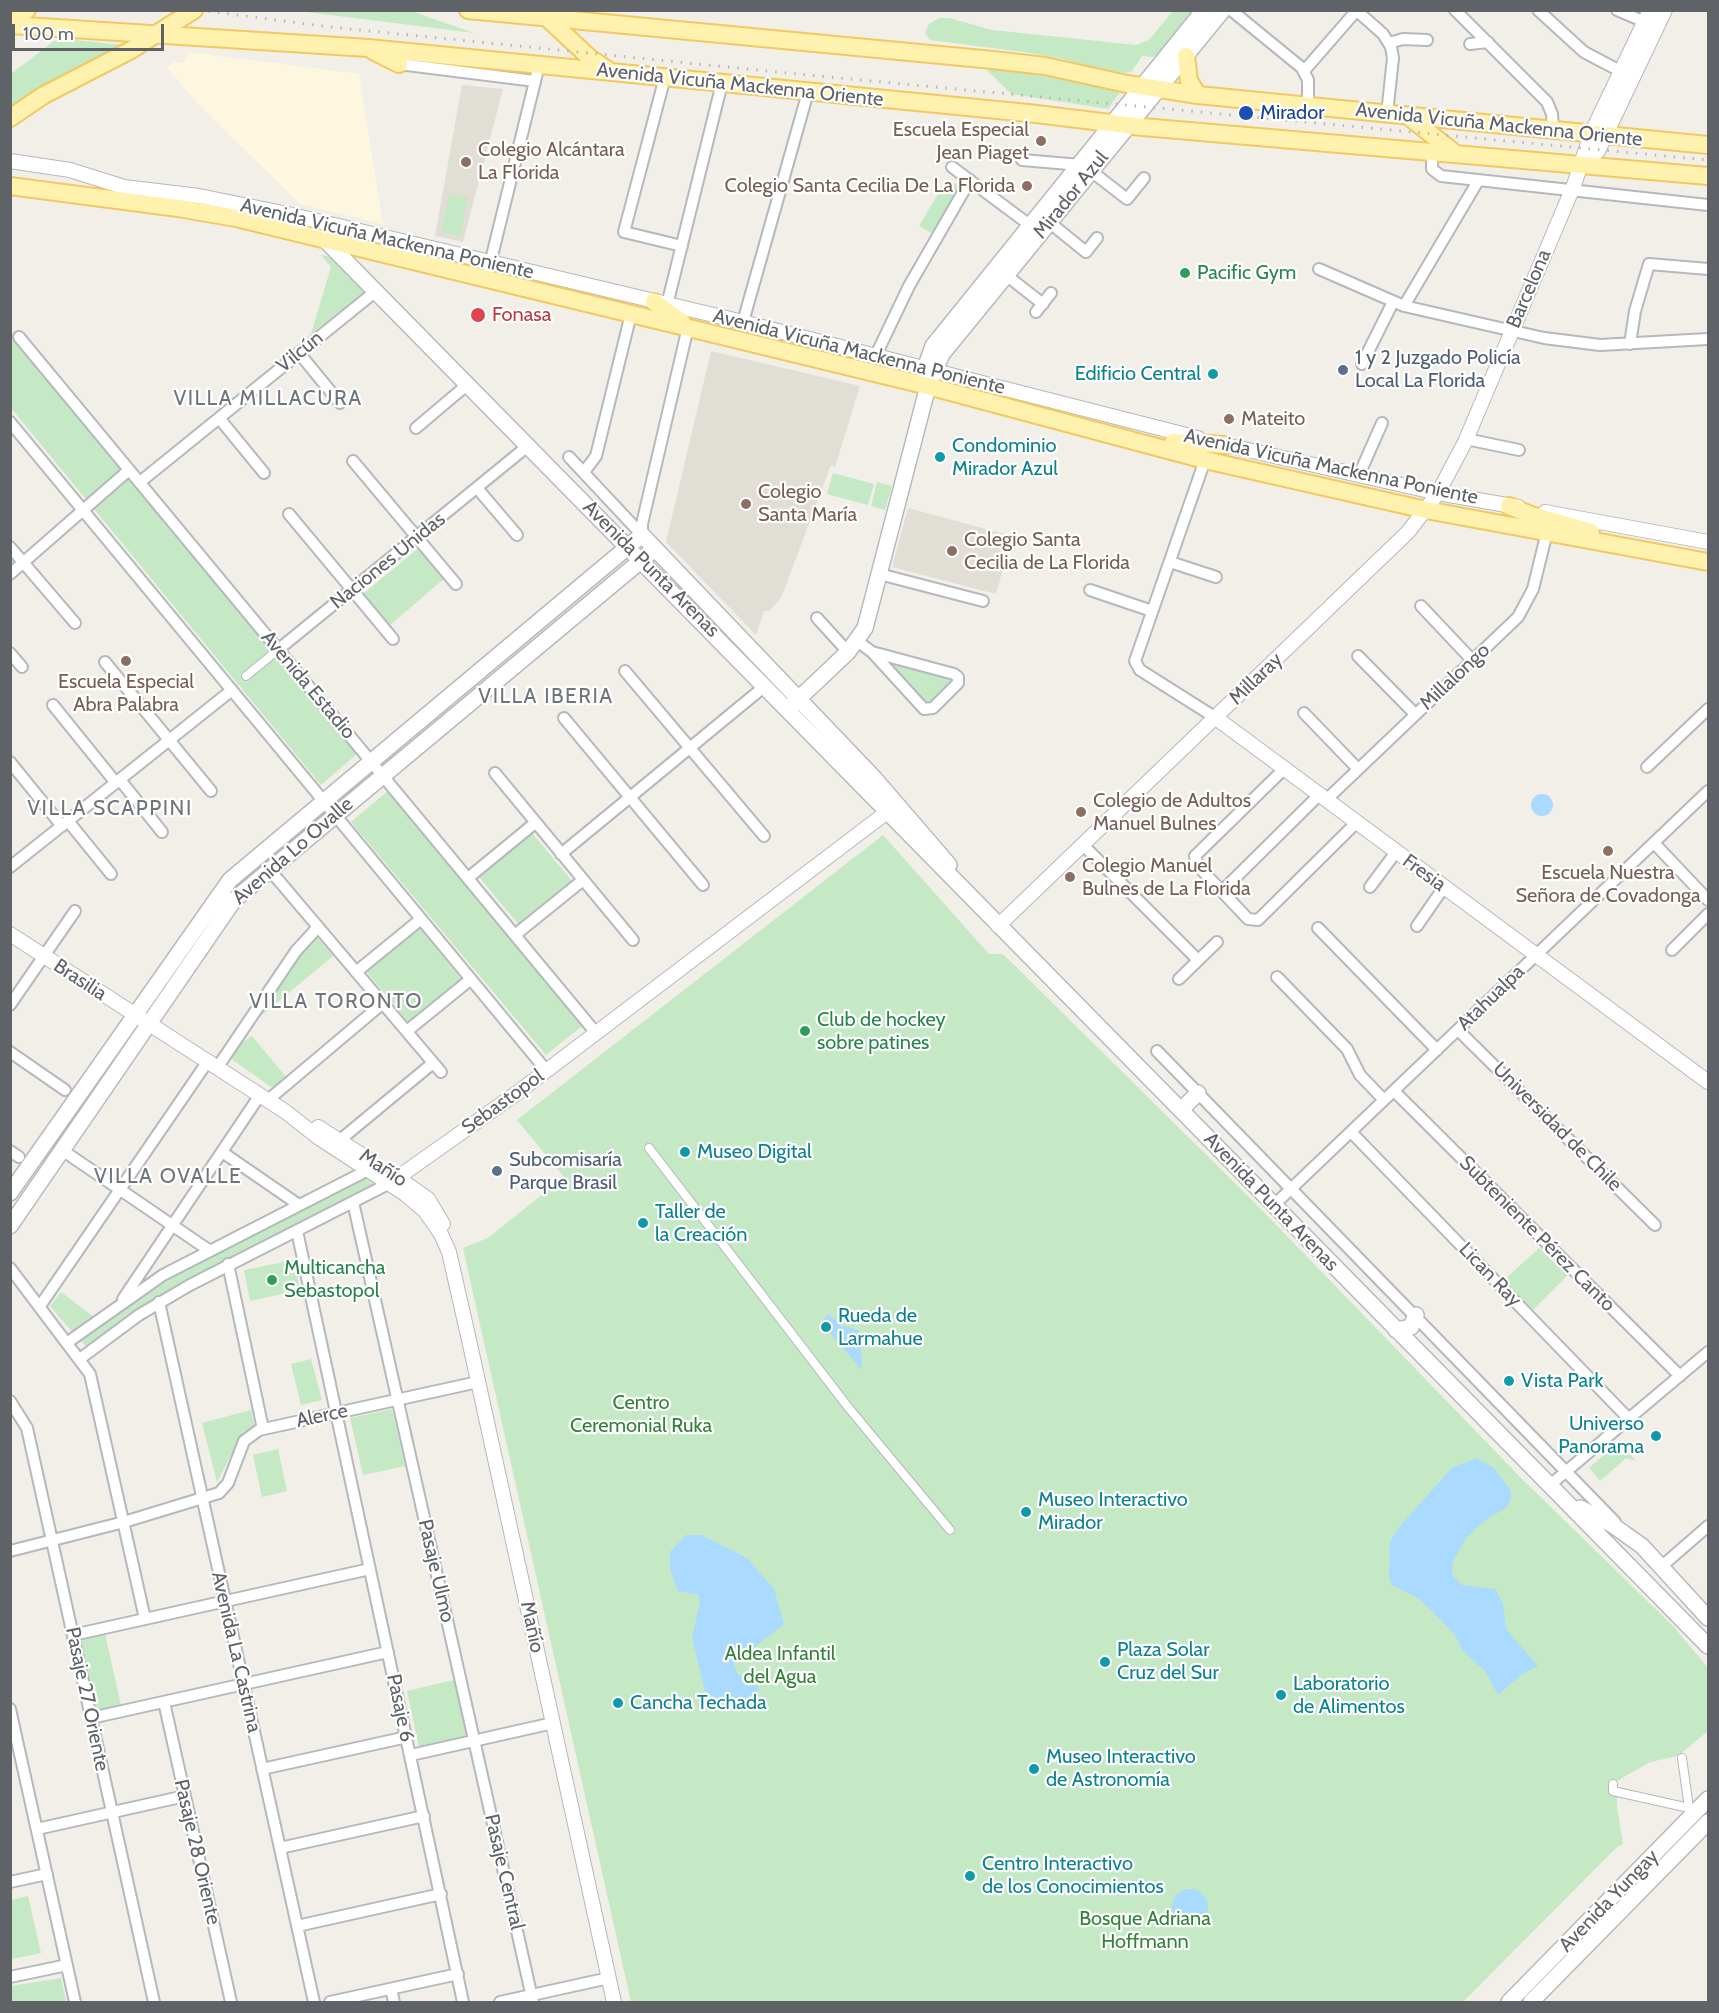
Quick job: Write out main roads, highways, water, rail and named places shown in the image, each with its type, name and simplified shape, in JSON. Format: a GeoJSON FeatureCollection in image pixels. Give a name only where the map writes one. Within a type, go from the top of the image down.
{"type":"FeatureCollection","features":[{"type":"Feature","properties":{"kind":"main road"},"geometry":{"type":"LineString","coordinates":[[10,24],[27,10]]}},
{"type":"Feature","properties":{"kind":"main road"},"geometry":{"type":"LineString","coordinates":[[10,118],[44,95],[153,36],[194,10]]}},
{"type":"Feature","properties":{"kind":"main road","name":"Avenida Vicuña Mackenna Oriente"},"geometry":{"type":"LineString","coordinates":[[468,10],[1031,64],[1151,88],[1198,94],[1708,145]]}},
{"type":"Feature","properties":{"kind":"main road","name":"Mirador Azul"},"geometry":{"type":"LineString","coordinates":[[929,374],[947,347],[1049,222],[1086,168],[1151,88],[1204,10]]}},
{"type":"Feature","properties":{"kind":"main road","name":"Mirador Azul"},"geometry":{"type":"LineString","coordinates":[[1151,88],[1186,56],[1224,10]]}},
{"type":"Feature","properties":{"kind":"main road"},"geometry":{"type":"LineString","coordinates":[[548,19],[590,58],[612,72]]}},
{"type":"Feature","properties":{"kind":"main road","name":"Avenida Vicuña Mackenna Oriente"},"geometry":{"type":"LineString","coordinates":[[10,24],[48,30],[368,48],[1122,123],[1708,176]]}},
{"type":"Feature","properties":{"kind":"main road"},"geometry":{"type":"LineString","coordinates":[[368,48],[399,64]]}},
{"type":"Feature","properties":{"kind":"main road"},"geometry":{"type":"LineString","coordinates":[[1186,56],[1189,81],[1198,94]]}},
{"type":"Feature","properties":{"kind":"main road"},"geometry":{"type":"LineString","coordinates":[[1408,116],[1456,154]]}},
{"type":"Feature","properties":{"kind":"main road","name":"Mirador Azul"},"geometry":{"type":"LineString","coordinates":[[793,704],[853,646],[865,628],[929,374],[928,355],[1031,226],[1086,168]]}},
{"type":"Feature","properties":{"kind":"main road","name":"Avenida Vicuña Mackenna Poniente"},"geometry":{"type":"LineString","coordinates":[[10,186],[201,212],[688,327],[929,374],[1125,438],[1205,460],[1426,510],[1708,562]]}},
{"type":"Feature","properties":{"kind":"main road","name":"Avenida Punta Arenas"},"geometry":{"type":"LineString","coordinates":[[327,242],[765,686],[793,704]]}},
{"type":"Feature","properties":{"kind":"main road"},"geometry":{"type":"LineString","coordinates":[[660,303],[688,327]]}},
{"type":"Feature","properties":{"kind":"main road"},"geometry":{"type":"LineString","coordinates":[[1125,438],[1143,437],[1191,445],[1225,445]]}},
{"type":"Feature","properties":{"kind":"main road"},"geometry":{"type":"LineString","coordinates":[[1509,506],[1531,515],[1586,530],[1611,544]]}},
{"type":"Feature","properties":{"kind":"main road","name":"Avenida Punta Arenas"},"geometry":{"type":"LineString","coordinates":[[642,535],[793,704],[893,808],[939,852],[972,900],[1708,1646]]}},
{"type":"Feature","properties":{"kind":"main road","name":"Avenida Lo Ovalle"},"geometry":{"type":"LineString","coordinates":[[10,1194],[230,880],[642,535]]}},
{"type":"Feature","properties":{"kind":"main road","name":"Avenida Lo Ovalle"},"geometry":{"type":"LineString","coordinates":[[10,1226],[151,1025],[228,906],[269,869],[655,549]]}},
{"type":"Feature","properties":{"kind":"main road"},"geometry":{"type":"LineString","coordinates":[[1181,1110],[1198,1093]]}},
{"type":"Feature","properties":{"kind":"main road"},"geometry":{"type":"LineString","coordinates":[[1396,1330],[1411,1327],[1416,1315]]}},
{"type":"Feature","properties":{"kind":"main road","name":"Avenida Punta Arenas"},"geometry":{"type":"LineString","coordinates":[[1570,1504],[1625,1533],[1662,1566],[1708,1618]]}},
{"type":"Feature","properties":{"kind":"main road","name":"Avenida Yungay"},"geometry":{"type":"LineString","coordinates":[[1509,2002],[1708,1799]]}},
{"type":"Feature","properties":{"kind":"main road","name":"Avenida Yungay"},"geometry":{"type":"LineString","coordinates":[[1531,2002],[1708,1822]]}},
{"type":"Feature","properties":{"kind":"water"},"geometry":{"type":"Polygon","coordinates":[[[1542,794],[1550,797],[1553,805],[1550,813],[1542,816],[1534,813],[1531,805],[1534,797],[1542,794]]]}},
{"type":"Feature","properties":{"kind":"water"},"geometry":{"type":"Polygon","coordinates":[[[829,1314],[840,1325],[860,1331],[862,1370],[830,1333],[833,1330],[824,1318],[829,1314]]]}},
{"type":"Feature","properties":{"kind":"water"},"geometry":{"type":"Polygon","coordinates":[[[1477,1458],[1494,1468],[1511,1491],[1511,1497],[1507,1507],[1484,1521],[1466,1538],[1453,1561],[1452,1575],[1462,1585],[1495,1589],[1503,1604],[1506,1629],[1538,1666],[1522,1674],[1498,1695],[1486,1672],[1463,1651],[1455,1635],[1418,1598],[1392,1585],[1389,1576],[1390,1542],[1399,1527],[1453,1467],[1477,1458]]]}},
{"type":"Feature","properties":{"kind":"water"},"geometry":{"type":"Polygon","coordinates":[[[686,1535],[701,1535],[747,1558],[774,1589],[784,1624],[736,1661],[734,1666],[738,1674],[758,1686],[757,1693],[729,1707],[705,1691],[692,1638],[700,1602],[699,1595],[678,1591],[670,1570],[670,1552],[686,1535]]]}},
{"type":"Feature","properties":{"kind":"water"},"geometry":{"type":"Polygon","coordinates":[[[1190,1889],[1203,1894],[1208,1907],[1203,1920],[1190,1925],[1177,1920],[1172,1907],[1177,1894],[1190,1889]]]}},
{"type":"Feature","properties":{"kind":"railway"},"geometry":{"type":"LineString","coordinates":[[199,10],[330,27],[787,73],[1708,160]]}},
{"type":"Feature","properties":{"kind":"place","name":"Mirador"},"geometry":{"type":"Point","coordinates":[1246,113]}},
{"type":"Feature","properties":{"kind":"place","name":"Escuela Especial Jean Piaget"},"geometry":{"type":"Point","coordinates":[1041,141]}},
{"type":"Feature","properties":{"kind":"place","name":"Colegio Alcántara La Florida"},"geometry":{"type":"Point","coordinates":[466,162]}},
{"type":"Feature","properties":{"kind":"place","name":"Colegio Santa Cecilia De La Florida"},"geometry":{"type":"Point","coordinates":[1027,186]}},
{"type":"Feature","properties":{"kind":"place","name":"Pacific Gym"},"geometry":{"type":"Point","coordinates":[1185,273]}},
{"type":"Feature","properties":{"kind":"place","name":"Fonasa"},"geometry":{"type":"Point","coordinates":[478,315]}},
{"type":"Feature","properties":{"kind":"place","name":"1 y 2 Juzgado Policía Local La Florida"},"geometry":{"type":"Point","coordinates":[1343,370]}},
{"type":"Feature","properties":{"kind":"place","name":"Edificio Central"},"geometry":{"type":"Point","coordinates":[1213,374]}},
{"type":"Feature","properties":{"kind":"place","name":"Mateito"},"geometry":{"type":"Point","coordinates":[1229,419]}},
{"type":"Feature","properties":{"kind":"place","name":"Condominio Mirador Azul"},"geometry":{"type":"Point","coordinates":[940,457]}},
{"type":"Feature","properties":{"kind":"place","name":"Colegio Santa María"},"geometry":{"type":"Point","coordinates":[746,504]}},
{"type":"Feature","properties":{"kind":"place","name":"Colegio Santa Cecilia de La Florida"},"geometry":{"type":"Point","coordinates":[952,551]}},
{"type":"Feature","properties":{"kind":"place","name":"Escuela Especial Abra Palabra"},"geometry":{"type":"Point","coordinates":[126,661]}},
{"type":"Feature","properties":{"kind":"place","name":"Colegio de Adultos Manuel Bulnes"},"geometry":{"type":"Point","coordinates":[1081,812]}},
{"type":"Feature","properties":{"kind":"place","name":"Escuela Nuestra Señora de Covadonga"},"geometry":{"type":"Point","coordinates":[1608,851]}},
{"type":"Feature","properties":{"kind":"place","name":"Colegio Manuel Bulnes de La Florida"},"geometry":{"type":"Point","coordinates":[1070,877]}},
{"type":"Feature","properties":{"kind":"place","name":"Club de hockey sobre patines"},"geometry":{"type":"Point","coordinates":[805,1031]}},
{"type":"Feature","properties":{"kind":"place","name":"Museo Digital"},"geometry":{"type":"Point","coordinates":[685,1152]}},
{"type":"Feature","properties":{"kind":"place","name":"Subcomisaría Parque Brasil"},"geometry":{"type":"Point","coordinates":[497,1171]}},
{"type":"Feature","properties":{"kind":"place","name":"Taller de la Creación"},"geometry":{"type":"Point","coordinates":[643,1223]}},
{"type":"Feature","properties":{"kind":"place","name":"Multicancha Sebastopol"},"geometry":{"type":"Point","coordinates":[272,1280]}},
{"type":"Feature","properties":{"kind":"place","name":"Rueda de Larmahue"},"geometry":{"type":"Point","coordinates":[826,1327]}},
{"type":"Feature","properties":{"kind":"place","name":"Vista Park"},"geometry":{"type":"Point","coordinates":[1509,1381]}},
{"type":"Feature","properties":{"kind":"place","name":"Universo Panorama"},"geometry":{"type":"Point","coordinates":[1656,1436]}},
{"type":"Feature","properties":{"kind":"place","name":"Museo Interactivo Mirador"},"geometry":{"type":"Point","coordinates":[1026,1512]}},
{"type":"Feature","properties":{"kind":"place","name":"Plaza Solar Cruz del Sur"},"geometry":{"type":"Point","coordinates":[1105,1662]}},
{"type":"Feature","properties":{"kind":"place","name":"Laboratorio de Alimentos"},"geometry":{"type":"Point","coordinates":[1281,1695]}},
{"type":"Feature","properties":{"kind":"place","name":"Cancha Techada"},"geometry":{"type":"Point","coordinates":[618,1703]}},
{"type":"Feature","properties":{"kind":"place","name":"Museo Interactivo de Astronomía"},"geometry":{"type":"Point","coordinates":[1034,1769]}},
{"type":"Feature","properties":{"kind":"place","name":"Centro Interactivo de los Conocimientos"},"geometry":{"type":"Point","coordinates":[970,1876]}},
{"type":"Feature","properties":{"kind":"district","name":"VILLA MILLACURA"},"geometry":{"type":"Point","coordinates":[268,399]}},
{"type":"Feature","properties":{"kind":"district","name":"VILLA IBERIA"},"geometry":{"type":"Point","coordinates":[546,697]}},
{"type":"Feature","properties":{"kind":"district","name":"VILLA SCAPPINI"},"geometry":{"type":"Point","coordinates":[110,809]}},
{"type":"Feature","properties":{"kind":"district","name":"VILLA TORONTO"},"geometry":{"type":"Point","coordinates":[336,1002]}},
{"type":"Feature","properties":{"kind":"district","name":"VILLA OVALLE"},"geometry":{"type":"Point","coordinates":[168,1177]}},
{"type":"Feature","properties":{"kind":"park label","name":"Centro Ceremonial Ruka"},"geometry":{"type":"Point","coordinates":[641,1414]}},
{"type":"Feature","properties":{"kind":"park label","name":"Aldea Infantil del Agua"},"geometry":{"type":"Point","coordinates":[780,1666]}},
{"type":"Feature","properties":{"kind":"park label","name":"Bosque Adriana Hoffmann"},"geometry":{"type":"Point","coordinates":[1145,1930]}}]}
